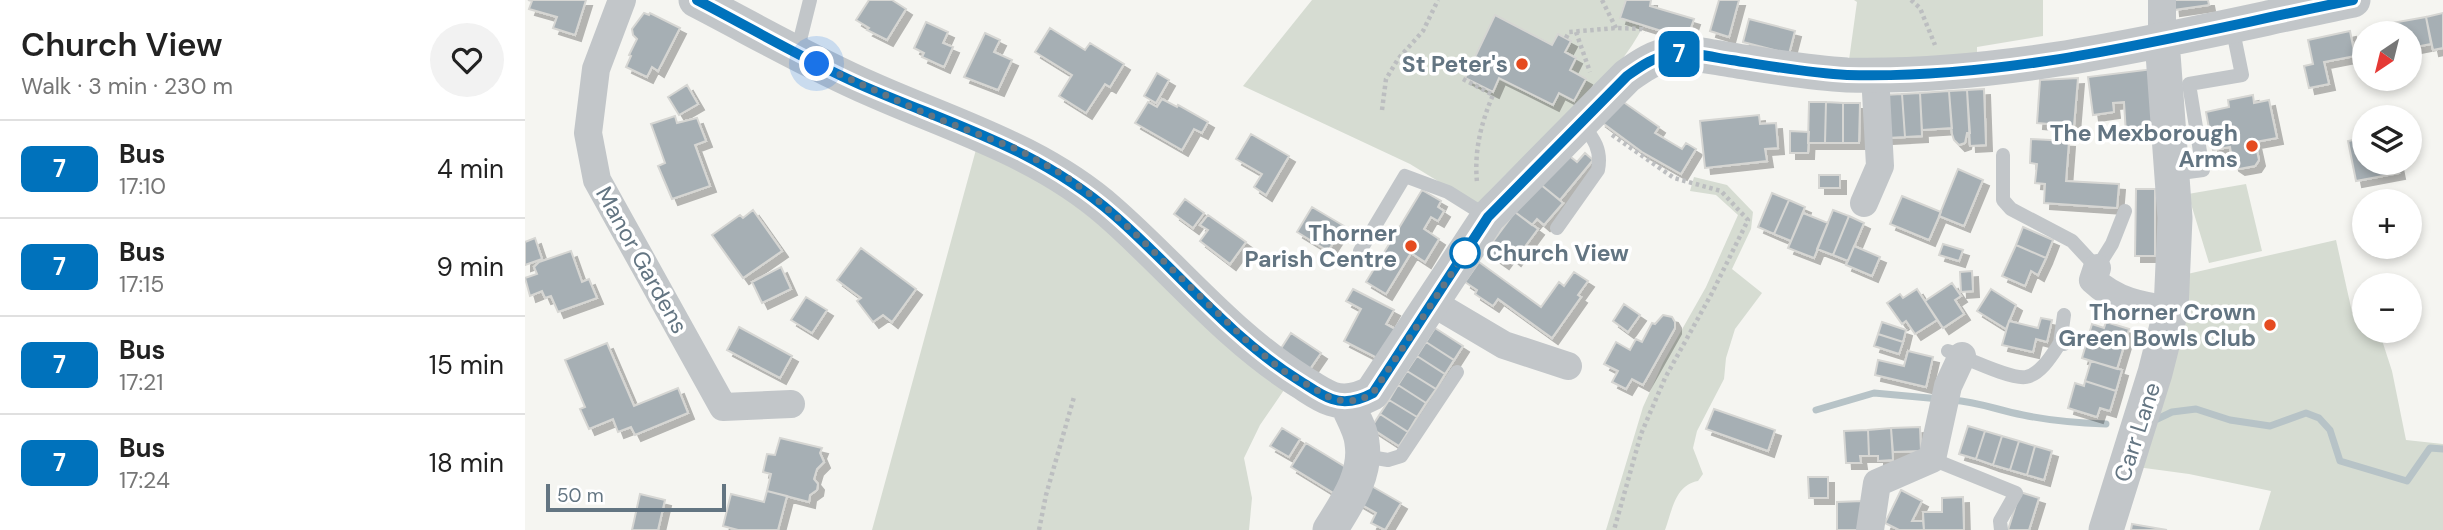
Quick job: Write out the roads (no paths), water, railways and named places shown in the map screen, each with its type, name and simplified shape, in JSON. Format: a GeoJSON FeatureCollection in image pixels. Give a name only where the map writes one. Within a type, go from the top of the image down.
{"type":"FeatureCollection","features":[{"type":"Feature","properties":{"kind":"street","name":"Manor Gardens"},"geometry":{"type":"LineString","coordinates":[[622,0],[596,69],[588,133],[597,180],[723,407],[791,404]]}},
{"type":"Feature","properties":{"kind":"street"},"geometry":{"type":"LineString","coordinates":[[697,0],[860,85],[1019,150],[1062,174],[1127,226],[1248,342],[1282,370],[1319,393],[1346,401],[1360,400],[1373,393],[1488,217],[1627,76],[1644,64],[1673,54],[1693,53],[1801,71],[1875,75],[1947,72],[2045,61],[2162,40],[2353,0]]}},
{"type":"Feature","properties":{"kind":"street"},"geometry":{"type":"LineString","coordinates":[[2162,0],[2162,40]]}},
{"type":"Feature","properties":{"kind":"street","name":"Carr Lane"},"geometry":{"type":"LineString","coordinates":[[2106,530],[2155,373],[2171,310],[2175,218],[2162,40]]}},
{"type":"Feature","properties":{"kind":"street"},"geometry":{"type":"LineString","coordinates":[[1864,203],[1880,166],[1875,75]]}},
{"type":"Feature","properties":{"kind":"street"},"geometry":{"type":"LineString","coordinates":[[2097,268],[2093,280],[2106,293],[2139,306],[2171,310]]}},
{"type":"Feature","properties":{"kind":"street"},"geometry":{"type":"LineString","coordinates":[[1433,303],[1504,345],[1568,366]]}},
{"type":"Feature","properties":{"kind":"street"},"geometry":{"type":"LineString","coordinates":[[1870,530],[1877,483],[1932,459],[1955,354]]}},
{"type":"Feature","properties":{"kind":"street"},"geometry":{"type":"LineString","coordinates":[[1330,530],[1351,496],[1359,477],[1363,456],[1363,441],[1346,401]]}},
{"type":"Feature","properties":{"kind":"lane"},"geometry":{"type":"LineString","coordinates":[[797,52],[810,0]]}},
{"type":"Feature","properties":{"kind":"lane"},"geometry":{"type":"LineString","coordinates":[[2172,174],[2203,170],[2189,84],[2242,75],[2232,25]]}},
{"type":"Feature","properties":{"kind":"lane"},"geometry":{"type":"LineString","coordinates":[[1557,228],[1593,178],[1600,159],[1595,140],[1583,120]]}},
{"type":"Feature","properties":{"kind":"lane"},"geometry":{"type":"LineString","coordinates":[[2003,155],[2003,200],[2011,209],[2071,241],[2097,268],[2112,244],[2125,211]]}},
{"type":"Feature","properties":{"kind":"lane"},"geometry":{"type":"LineString","coordinates":[[1360,251],[1405,176],[1448,192],[1488,217]]}},
{"type":"Feature","properties":{"kind":"lane"},"geometry":{"type":"LineString","coordinates":[[1955,354],[2011,375],[2026,377],[2039,370],[2062,344],[2063,316]]}},
{"type":"Feature","properties":{"kind":"lane"},"geometry":{"type":"LineString","coordinates":[[1363,456],[1388,460],[1401,456],[1457,372]]}},
{"type":"Feature","properties":{"kind":"lane"},"geometry":{"type":"LineString","coordinates":[[1932,459],[2016,493],[2000,521],[2001,530]]}},
{"type":"Feature","properties":{"kind":"waterway"},"geometry":{"type":"LineString","coordinates":[[1816,410],[1874,393],[1940,399]]}},
{"type":"Feature","properties":{"kind":"waterway"},"geometry":{"type":"LineString","coordinates":[[1952,400],[2044,419],[2106,424]]}},
{"type":"Feature","properties":{"kind":"waterway"},"geometry":{"type":"LineString","coordinates":[[2153,421],[2172,412],[2196,409],[2230,420],[2270,426],[2306,413],[2319,418],[2330,430],[2340,461],[2407,481],[2430,448],[2443,449]]}},
{"type":"Feature","properties":{"kind":"place","name":"St Peter's"},"geometry":{"type":"Point","coordinates":[1522,64]}},
{"type":"Feature","properties":{"kind":"place","name":"The Mexborough Arms"},"geometry":{"type":"Point","coordinates":[2252,146]}},
{"type":"Feature","properties":{"kind":"place","name":"Thorner Parish Centre"},"geometry":{"type":"Point","coordinates":[1411,246]}},
{"type":"Feature","properties":{"kind":"place","name":"Church View"},"geometry":{"type":"Point","coordinates":[1465,253]}},
{"type":"Feature","properties":{"kind":"place","name":"Thorner Crown Green Bowls Club"},"geometry":{"type":"Point","coordinates":[2270,325]}}]}
